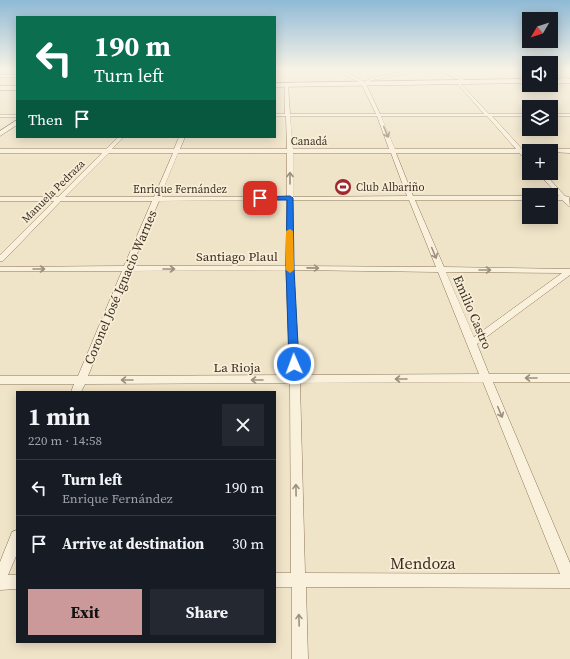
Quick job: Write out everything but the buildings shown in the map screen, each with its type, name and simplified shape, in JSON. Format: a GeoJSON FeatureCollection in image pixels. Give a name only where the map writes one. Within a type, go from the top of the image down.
{"type":"FeatureCollection","features":[{"type":"Feature","properties":{"kind":"main road"},"geometry":{"type":"LineString","coordinates":[[0,134],[16,123]]}},
{"type":"Feature","properties":{"kind":"street"},"geometry":{"type":"LineString","coordinates":[[287,100],[290,151],[290,268],[295,379],[300,659]]}},
{"type":"Feature","properties":{"kind":"street","name":"Emilio Castro"},"geometry":{"type":"LineString","coordinates":[[371,100],[570,581]]}},
{"type":"Feature","properties":{"kind":"street"},"geometry":{"type":"LineString","coordinates":[[474,100],[520,151]]}},
{"type":"Feature","properties":{"kind":"street"},"geometry":{"type":"LineString","coordinates":[[276,115],[522,115]]}},
{"type":"Feature","properties":{"kind":"street"},"geometry":{"type":"LineString","coordinates":[[558,115],[570,115]]}},
{"type":"Feature","properties":{"kind":"street"},"geometry":{"type":"LineString","coordinates":[[0,116],[16,116]]}},
{"type":"Feature","properties":{"kind":"street","name":"Manuela Pedraza"},"geometry":{"type":"LineString","coordinates":[[0,259],[120,138]]}},
{"type":"Feature","properties":{"kind":"street","name":"Coronel José Ignacio Warnes"},"geometry":{"type":"LineString","coordinates":[[76,391],[182,138]]}},
{"type":"Feature","properties":{"kind":"street","name":"Canadá"},"geometry":{"type":"LineString","coordinates":[[0,151],[570,150]]}},
{"type":"Feature","properties":{"kind":"street"},"geometry":{"type":"LineString","coordinates":[[548,180],[567,198],[570,206]]}},
{"type":"Feature","properties":{"kind":"street","name":"Enrique Fernández"},"geometry":{"type":"LineString","coordinates":[[0,199],[522,198]]}},
{"type":"Feature","properties":{"kind":"street","name":"Santiago Plaul"},"geometry":{"type":"LineString","coordinates":[[0,269],[290,268],[570,271]]}},
{"type":"Feature","properties":{"kind":"street"},"geometry":{"type":"LineString","coordinates":[[472,343],[484,336],[570,271]]}},
{"type":"Feature","properties":{"kind":"street","name":"La Rioja"},"geometry":{"type":"LineString","coordinates":[[0,380],[570,378]]}},
{"type":"Feature","properties":{"kind":"street"},"geometry":{"type":"LineString","coordinates":[[0,578],[16,539]]}},
{"type":"Feature","properties":{"kind":"street","name":"Mendoza"},"geometry":{"type":"LineString","coordinates":[[276,580],[570,581]]}},
{"type":"Feature","properties":{"kind":"street"},"geometry":{"type":"LineString","coordinates":[[0,583],[16,582]]}},
{"type":"Feature","properties":{"kind":"slow traffic"},"geometry":{"type":"LineString","coordinates":[[290,231],[290,270]]}},
{"type":"Feature","properties":{"kind":"place","name":"Club Albariño"},"geometry":{"type":"Point","coordinates":[343,187]}},
{"type":"Feature","properties":{"kind":"route"},"geometry":{"type":"LineString","coordinates":[[260,198],[290,198],[290,268],[294,364]]}}]}
